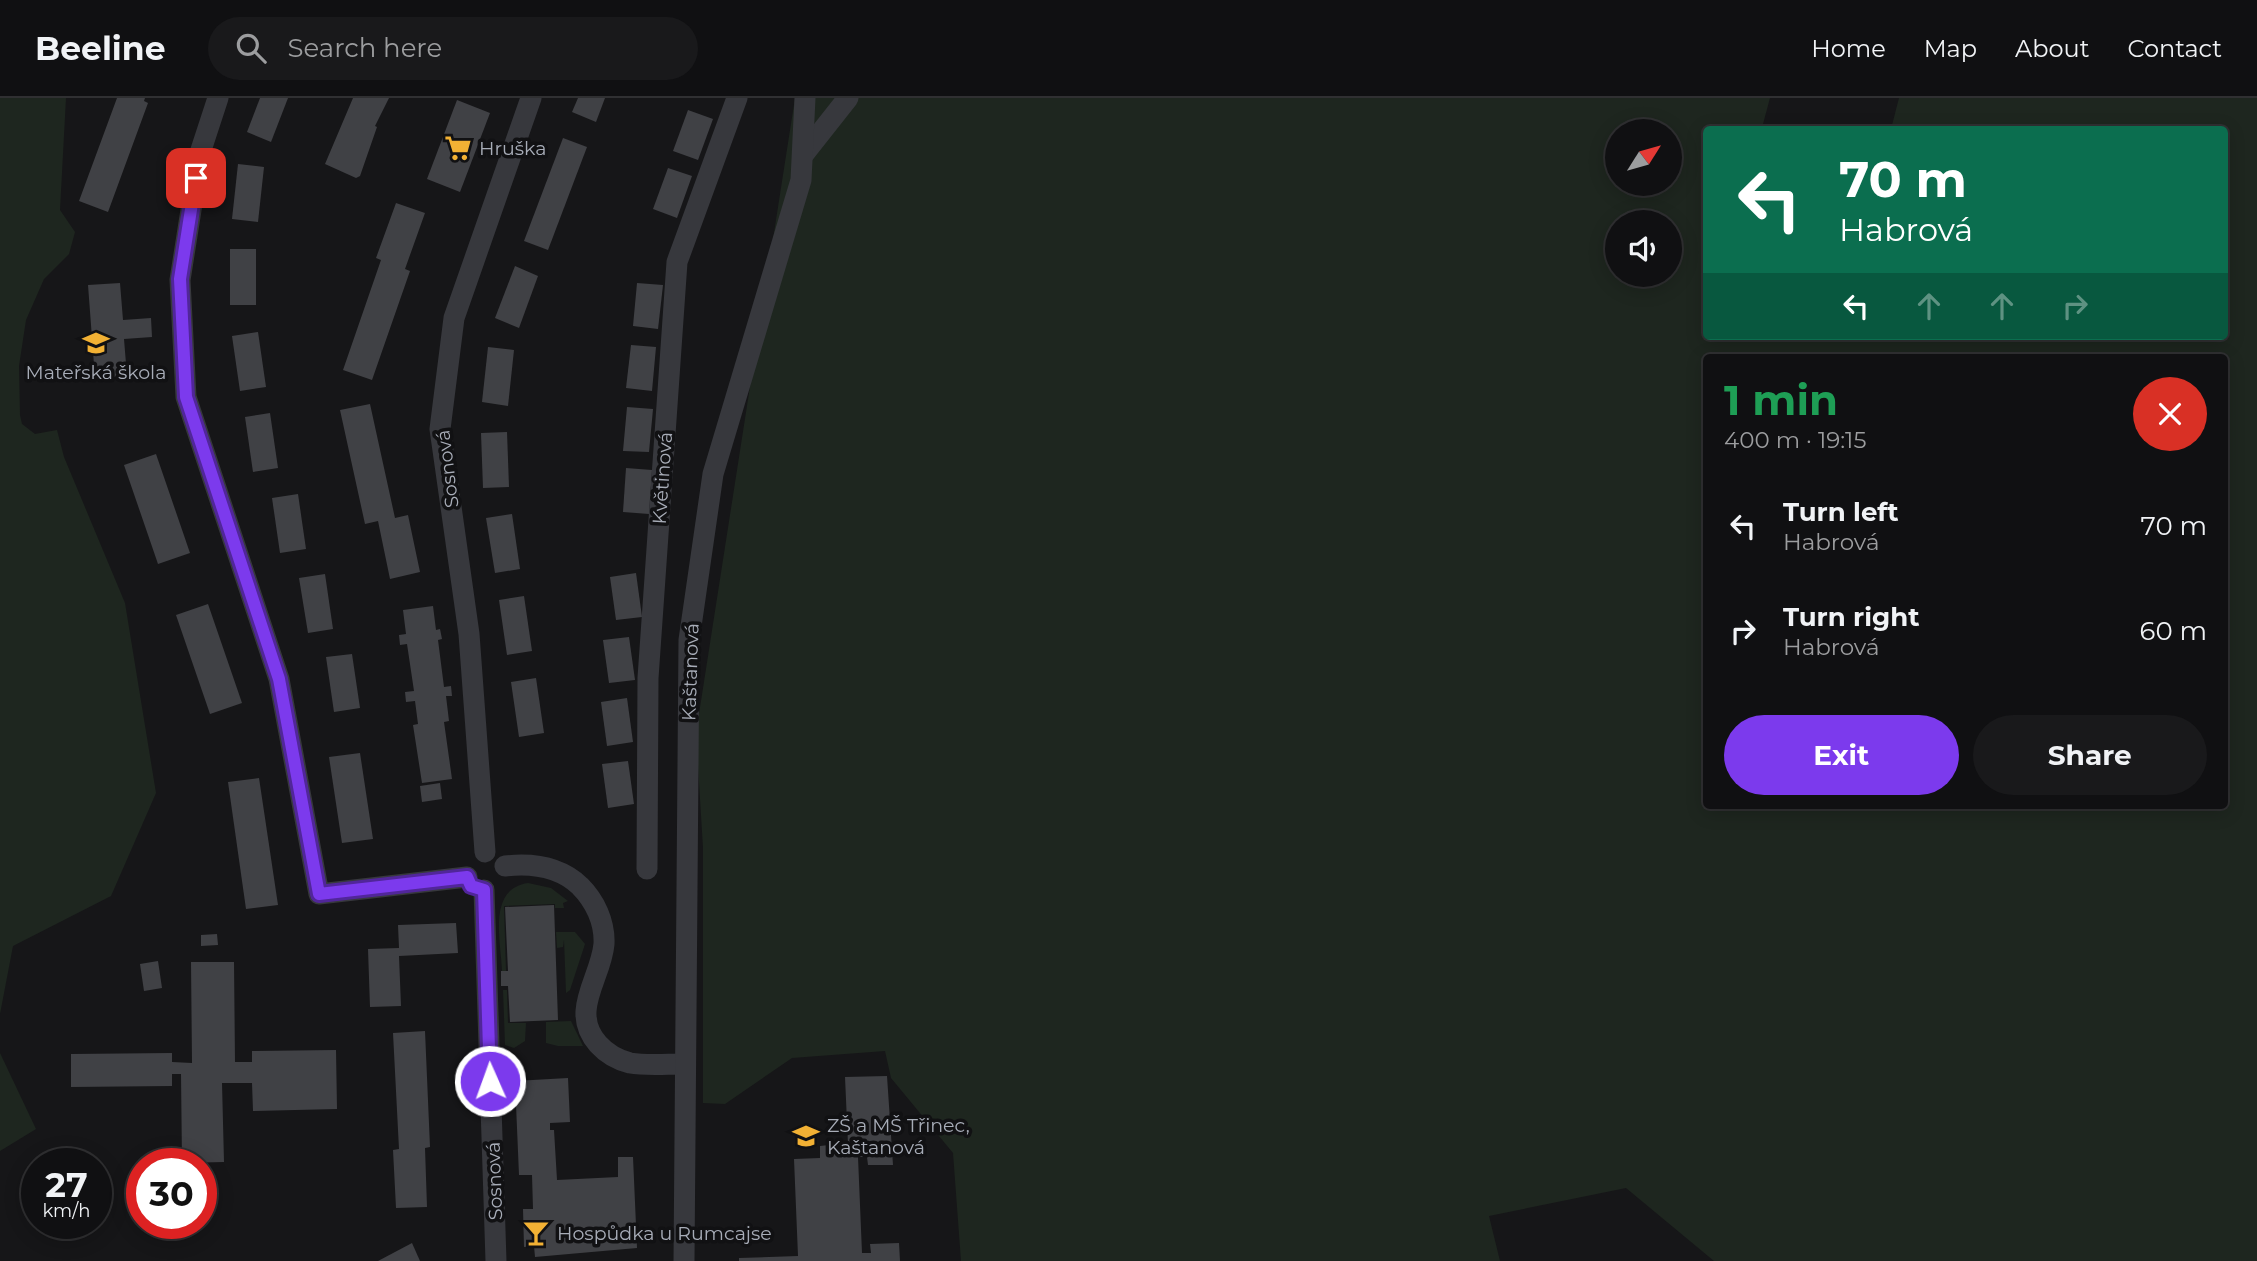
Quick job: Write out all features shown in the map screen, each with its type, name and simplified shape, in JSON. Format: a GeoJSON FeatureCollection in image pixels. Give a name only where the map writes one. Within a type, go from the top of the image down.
{"type":"FeatureCollection","features":[{"type":"Feature","properties":{"kind":"street"},"geometry":{"type":"LineString","coordinates":[[218,98],[200,153],[180,279],[186,397],[279,679],[319,894],[475,884],[499,880],[505,866]]}},
{"type":"Feature","properties":{"kind":"street","name":"Sosnová"},"geometry":{"type":"LineString","coordinates":[[485,852],[470,634],[440,429],[454,318],[531,98]]}},
{"type":"Feature","properties":{"kind":"street","name":"Květinová"},"geometry":{"type":"LineString","coordinates":[[647,869],[648,691],[677,262],[737,98]]}},
{"type":"Feature","properties":{"kind":"street","name":"Kaštanová"},"geometry":{"type":"LineString","coordinates":[[684,1261],[689,640],[713,474],[802,180],[805,98]]}},
{"type":"Feature","properties":{"kind":"street"},"geometry":{"type":"LineString","coordinates":[[803,155],[848,98]]}},
{"type":"Feature","properties":{"kind":"street"},"geometry":{"type":"LineString","coordinates":[[475,884],[471,864],[485,852],[497,852],[505,866]]}},
{"type":"Feature","properties":{"kind":"street"},"geometry":{"type":"LineString","coordinates":[[505,866],[536,865],[558,872],[578,884],[595,906],[604,942],[585,1014],[590,1031],[601,1048],[628,1062],[684,1064]]}},
{"type":"Feature","properties":{"kind":"street","name":"Sosnová"},"geometry":{"type":"LineString","coordinates":[[475,884],[496,1261]]}},
{"type":"Feature","properties":{"kind":"shaded area"},"geometry":{"type":"Polygon","coordinates":[[[0,98],[66,98],[60,210],[75,232],[69,254],[44,279],[26,320],[19,366],[20,415],[22,424],[35,434],[57,430],[64,457],[125,603],[156,793],[111,896],[13,946],[0,1014],[0,98]]]}},
{"type":"Feature","properties":{"kind":"shaded area"},"geometry":{"type":"Polygon","coordinates":[[[795,98],[1770,98],[1765,126],[1703,126],[1703,340],[2228,340],[2228,126],[1892,126],[1899,98],[2257,98],[2257,1261],[1714,1261],[1626,1188],[1489,1216],[1500,1261],[961,1261],[953,1153],[891,1078],[885,1051],[792,1058],[725,1104],[703,1103],[703,848],[696,733],[795,98]]]}},
{"type":"Feature","properties":{"kind":"shaded area"},"geometry":{"type":"Polygon","coordinates":[[[528,883],[551,888],[568,901],[563,903],[564,908],[555,908],[555,904],[504,906],[506,971],[502,971],[499,932],[501,906],[506,895],[515,887],[528,883]]]}},
{"type":"Feature","properties":{"kind":"shaded area"},"geometry":{"type":"Polygon","coordinates":[[[556,932],[575,932],[585,944],[570,990],[566,993],[564,940],[563,947],[557,948],[556,932]]]}},
{"type":"Feature","properties":{"kind":"shaded area"},"geometry":{"type":"Polygon","coordinates":[[[503,990],[507,990],[508,1023],[526,1023],[525,1041],[514,1048],[505,1045],[503,990]]]}},
{"type":"Feature","properties":{"kind":"shaded area"},"geometry":{"type":"Polygon","coordinates":[[[571,1021],[583,1046],[546,1043],[546,1022],[571,1021]]]}},
{"type":"Feature","properties":{"kind":"shaded area"},"geometry":{"type":"Polygon","coordinates":[[[0,1053],[36,1129],[0,1151],[0,1053]]]}},
{"type":"Feature","properties":{"kind":"building"},"geometry":{"type":"Polygon","coordinates":[[[117,98],[145,98],[144,101],[148,103],[108,212],[79,201],[117,98]]]}},
{"type":"Feature","properties":{"kind":"building"},"geometry":{"type":"Polygon","coordinates":[[[260,98],[288,98],[271,142],[247,132],[260,98]]]}},
{"type":"Feature","properties":{"kind":"building"},"geometry":{"type":"Polygon","coordinates":[[[353,98],[389,98],[375,126],[377,127],[360,176],[356,178],[325,164],[353,98]]]}},
{"type":"Feature","properties":{"kind":"building"},"geometry":{"type":"Polygon","coordinates":[[[578,98],[605,98],[596,122],[572,112],[578,98]]]}},
{"type":"Feature","properties":{"kind":"building","name":"Hruška"},"geometry":{"type":"Polygon","coordinates":[[[457,100],[490,113],[460,192],[427,179],[457,100]]]}},
{"type":"Feature","properties":{"kind":"building"},"geometry":{"type":"Polygon","coordinates":[[[688,110],[713,119],[698,160],[673,151],[688,110]]]}},
{"type":"Feature","properties":{"kind":"building"},"geometry":{"type":"Polygon","coordinates":[[[563,138],[587,147],[548,250],[524,241],[563,138]]]}},
{"type":"Feature","properties":{"kind":"building"},"geometry":{"type":"Polygon","coordinates":[[[238,164],[264,167],[258,222],[232,219],[238,164]]]}},
{"type":"Feature","properties":{"kind":"building"},"geometry":{"type":"Polygon","coordinates":[[[668,168],[692,176],[677,218],[653,209],[668,168]]]}},
{"type":"Feature","properties":{"kind":"building"},"geometry":{"type":"Polygon","coordinates":[[[396,203],[425,213],[405,269],[410,271],[372,380],[343,370],[381,260],[376,258],[396,203]]]}},
{"type":"Feature","properties":{"kind":"building"},"geometry":{"type":"Polygon","coordinates":[[[230,249],[256,249],[256,305],[230,305],[230,249]]]}},
{"type":"Feature","properties":{"kind":"building"},"geometry":{"type":"Polygon","coordinates":[[[515,266],[538,276],[519,328],[495,318],[515,266]]]}},
{"type":"Feature","properties":{"kind":"building"},"geometry":{"type":"Polygon","coordinates":[[[120,283],[123,320],[151,318],[152,337],[124,339],[127,376],[95,378],[88,285],[120,283]]]}},
{"type":"Feature","properties":{"kind":"building"},"geometry":{"type":"Polygon","coordinates":[[[637,283],[663,285],[658,329],[633,326],[637,283]]]}},
{"type":"Feature","properties":{"kind":"building"},"geometry":{"type":"Polygon","coordinates":[[[258,332],[266,387],[240,391],[232,336],[258,332]]]}},
{"type":"Feature","properties":{"kind":"building"},"geometry":{"type":"Polygon","coordinates":[[[631,345],[656,347],[652,391],[626,388],[631,345]]]}},
{"type":"Feature","properties":{"kind":"building"},"geometry":{"type":"Polygon","coordinates":[[[488,347],[514,350],[508,406],[482,402],[488,347]]]}},
{"type":"Feature","properties":{"kind":"building"},"geometry":{"type":"Polygon","coordinates":[[[370,404],[395,518],[408,515],[420,572],[390,579],[378,521],[365,524],[340,410],[370,404]]]}},
{"type":"Feature","properties":{"kind":"building"},"geometry":{"type":"Polygon","coordinates":[[[627,407],[653,409],[649,452],[623,451],[627,407]]]}},
{"type":"Feature","properties":{"kind":"building"},"geometry":{"type":"Polygon","coordinates":[[[270,413],[278,468],[253,472],[245,417],[270,413]]]}},
{"type":"Feature","properties":{"kind":"building"},"geometry":{"type":"Polygon","coordinates":[[[507,432],[509,487],[483,488],[481,433],[507,432]]]}},
{"type":"Feature","properties":{"kind":"building"},"geometry":{"type":"Polygon","coordinates":[[[156,454],[190,553],[158,564],[124,465],[156,454]]]}},
{"type":"Feature","properties":{"kind":"building"},"geometry":{"type":"Polygon","coordinates":[[[626,468],[652,470],[649,514],[623,512],[626,468]]]}},
{"type":"Feature","properties":{"kind":"building"},"geometry":{"type":"Polygon","coordinates":[[[298,494],[306,549],[280,553],[272,498],[298,494]]]}},
{"type":"Feature","properties":{"kind":"building"},"geometry":{"type":"Polygon","coordinates":[[[512,514],[520,569],[495,573],[486,518],[512,514]]]}},
{"type":"Feature","properties":{"kind":"building"},"geometry":{"type":"Polygon","coordinates":[[[636,573],[642,617],[616,620],[610,577],[636,573]]]}},
{"type":"Feature","properties":{"kind":"building"},"geometry":{"type":"Polygon","coordinates":[[[325,574],[333,629],[308,633],[299,578],[325,574]]]}},
{"type":"Feature","properties":{"kind":"building"},"geometry":{"type":"Polygon","coordinates":[[[524,596],[532,651],[507,655],[499,600],[524,596]]]}},
{"type":"Feature","properties":{"kind":"building"},"geometry":{"type":"Polygon","coordinates":[[[208,604],[242,703],[210,714],[176,615],[208,604]]]}},
{"type":"Feature","properties":{"kind":"building"},"geometry":{"type":"Polygon","coordinates":[[[433,606],[436,630],[440,629],[442,639],[438,640],[444,687],[451,686],[452,696],[446,696],[449,721],[444,722],[452,779],[422,783],[413,725],[418,724],[415,701],[406,702],[405,692],[414,691],[407,644],[400,645],[399,635],[406,634],[403,610],[433,606]]]}},
{"type":"Feature","properties":{"kind":"building"},"geometry":{"type":"Polygon","coordinates":[[[629,637],[635,680],[609,683],[603,640],[629,637]]]}},
{"type":"Feature","properties":{"kind":"building"},"geometry":{"type":"Polygon","coordinates":[[[352,654],[360,708],[334,712],[326,657],[352,654]]]}},
{"type":"Feature","properties":{"kind":"building"},"geometry":{"type":"Polygon","coordinates":[[[536,678],[544,733],[519,737],[511,682],[536,678]]]}},
{"type":"Feature","properties":{"kind":"building"},"geometry":{"type":"Polygon","coordinates":[[[627,698],[633,742],[607,746],[601,702],[627,698]]]}},
{"type":"Feature","properties":{"kind":"building"},"geometry":{"type":"Polygon","coordinates":[[[360,753],[373,839],[342,843],[329,757],[360,753]]]}},
{"type":"Feature","properties":{"kind":"building"},"geometry":{"type":"Polygon","coordinates":[[[628,761],[634,804],[608,808],[602,764],[628,761]]]}},
{"type":"Feature","properties":{"kind":"building"},"geometry":{"type":"Polygon","coordinates":[[[259,778],[278,905],[246,909],[228,782],[259,778]]]}},
{"type":"Feature","properties":{"kind":"building"},"geometry":{"type":"Polygon","coordinates":[[[440,783],[442,799],[422,802],[420,786],[440,783]]]}},
{"type":"Feature","properties":{"kind":"building"},"geometry":{"type":"Polygon","coordinates":[[[554,905],[558,1020],[510,1022],[508,986],[501,986],[501,971],[508,971],[505,907],[554,905]]]}},
{"type":"Feature","properties":{"kind":"building"},"geometry":{"type":"Polygon","coordinates":[[[456,923],[458,953],[399,956],[401,1006],[370,1007],[368,949],[399,948],[398,925],[456,923]]]}},
{"type":"Feature","properties":{"kind":"building"},"geometry":{"type":"Polygon","coordinates":[[[217,934],[218,945],[201,946],[201,935],[217,934]]]}},
{"type":"Feature","properties":{"kind":"building"},"geometry":{"type":"Polygon","coordinates":[[[158,961],[162,988],[144,991],[140,964],[158,961]]]}},
{"type":"Feature","properties":{"kind":"building"},"geometry":{"type":"Polygon","coordinates":[[[191,962],[234,962],[235,1062],[252,1062],[252,1051],[336,1050],[337,1109],[253,1111],[252,1083],[222,1083],[224,1162],[217,1162],[217,1148],[182,1148],[181,1074],[172,1074],[172,1086],[71,1087],[71,1054],[172,1053],[172,1062],[192,1063],[191,962]]]}},
{"type":"Feature","properties":{"kind":"building"},"geometry":{"type":"Polygon","coordinates":[[[425,1031],[430,1147],[425,1148],[427,1207],[396,1208],[393,1150],[399,1149],[393,1033],[425,1031]]]}},
{"type":"Feature","properties":{"kind":"building"},"geometry":{"type":"Polygon","coordinates":[[[887,1076],[893,1165],[868,1165],[867,1157],[858,1157],[862,1253],[871,1253],[870,1244],[899,1243],[900,1261],[739,1261],[739,1258],[798,1256],[794,1159],[820,1158],[820,1146],[829,1145],[829,1140],[835,1140],[836,1145],[848,1144],[845,1077],[887,1076]]]}},
{"type":"Feature","properties":{"kind":"building"},"geometry":{"type":"Polygon","coordinates":[[[568,1078],[570,1122],[550,1123],[550,1130],[554,1130],[557,1180],[618,1177],[618,1157],[633,1157],[637,1248],[535,1257],[534,1246],[524,1247],[523,1209],[533,1209],[532,1175],[519,1175],[515,1081],[568,1078]]]}},
{"type":"Feature","properties":{"kind":"building"},"geometry":{"type":"Polygon","coordinates":[[[412,1243],[420,1261],[378,1261],[412,1243]]]}},
{"type":"Feature","properties":{"kind":"place","name":"Hruška"},"geometry":{"type":"Point","coordinates":[458,148]}},
{"type":"Feature","properties":{"kind":"place","name":"Mateřská škola"},"geometry":{"type":"Point","coordinates":[96,343]}},
{"type":"Feature","properties":{"kind":"place","name":"ZŠ a MŠ Třinec, Kaštanová"},"geometry":{"type":"Point","coordinates":[806,1136]}},
{"type":"Feature","properties":{"kind":"place","name":"Hospůdka u Rumcajse"},"geometry":{"type":"Point","coordinates":[536,1233]}},
{"type":"Feature","properties":{"kind":"route"},"geometry":{"type":"LineString","coordinates":[[196,178],[180,279],[186,397],[279,679],[319,894],[467,877],[471,886],[484,890],[490,1081]]}}]}
